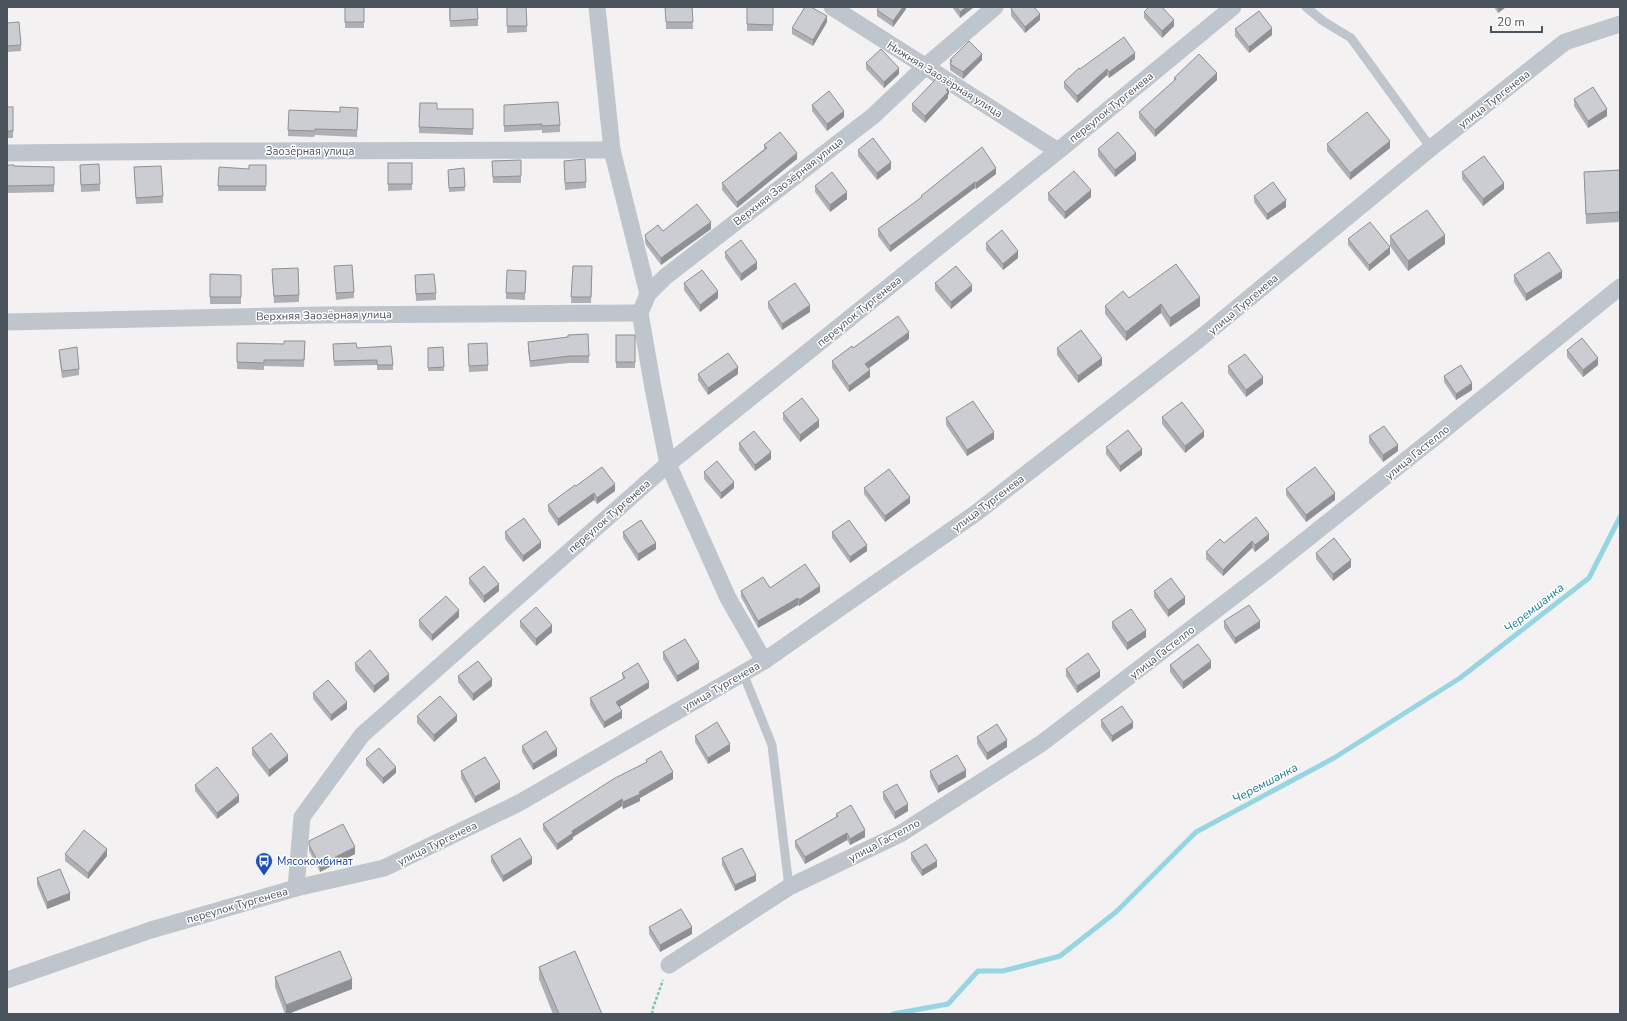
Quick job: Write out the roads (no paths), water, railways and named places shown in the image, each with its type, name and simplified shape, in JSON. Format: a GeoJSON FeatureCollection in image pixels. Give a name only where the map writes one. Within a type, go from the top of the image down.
{"type":"FeatureCollection","features":[{"type":"Feature","properties":{"kind":"street"},"geometry":{"type":"LineString","coordinates":[[597,7],[612,150],[648,294],[640,313],[668,464],[728,598],[764,661]]}},
{"type":"Feature","properties":{"kind":"street","name":"Нижняя Заозёрная улица"},"geometry":{"type":"LineString","coordinates":[[832,7],[1058,150]]}},
{"type":"Feature","properties":{"kind":"street","name":"Верхняя Заозёрная улица"},"geometry":{"type":"LineString","coordinates":[[648,294],[665,277],[873,116],[926,66],[995,7]]}},
{"type":"Feature","properties":{"kind":"street","name":"переулок Тургенева"},"geometry":{"type":"LineString","coordinates":[[7,980],[151,930],[296,888],[302,817],[362,735],[668,464],[1233,7]]}},
{"type":"Feature","properties":{"kind":"street","name":"улица Тургенева"},"geometry":{"type":"LineString","coordinates":[[296,888],[384,868],[519,803],[764,661],[976,513],[1197,341],[1431,148],[1565,42],[1620,24]]}},
{"type":"Feature","properties":{"kind":"street","name":"Заозёрная улица"},"geometry":{"type":"LineString","coordinates":[[7,153],[612,150]]}},
{"type":"Feature","properties":{"kind":"street","name":"улица Гастелло"},"geometry":{"type":"LineString","coordinates":[[669,965],[789,887],[900,834],[1042,743],[1268,570],[1620,287]]}},
{"type":"Feature","properties":{"kind":"street","name":"Верхняя Заозёрная улица"},"geometry":{"type":"LineString","coordinates":[[7,322],[312,315],[640,313]]}},
{"type":"Feature","properties":{"kind":"lane"},"geometry":{"type":"LineString","coordinates":[[1306,7],[1323,21],[1350,38],[1431,148]]}},
{"type":"Feature","properties":{"kind":"lane"},"geometry":{"type":"LineString","coordinates":[[743,673],[772,745],[789,887]]}},
{"type":"Feature","properties":{"kind":"waterway","name":"Черемшанка"},"geometry":{"type":"LineString","coordinates":[[893,1014],[948,1004],[978,971],[1003,971],[1060,956],[1116,912],[1196,832],[1334,758],[1460,678],[1589,578],[1620,517]]}},
{"type":"Feature","properties":{"kind":"place","name":"Мясокомбинат"},"geometry":{"type":"Point","coordinates":[264,876]}}]}
